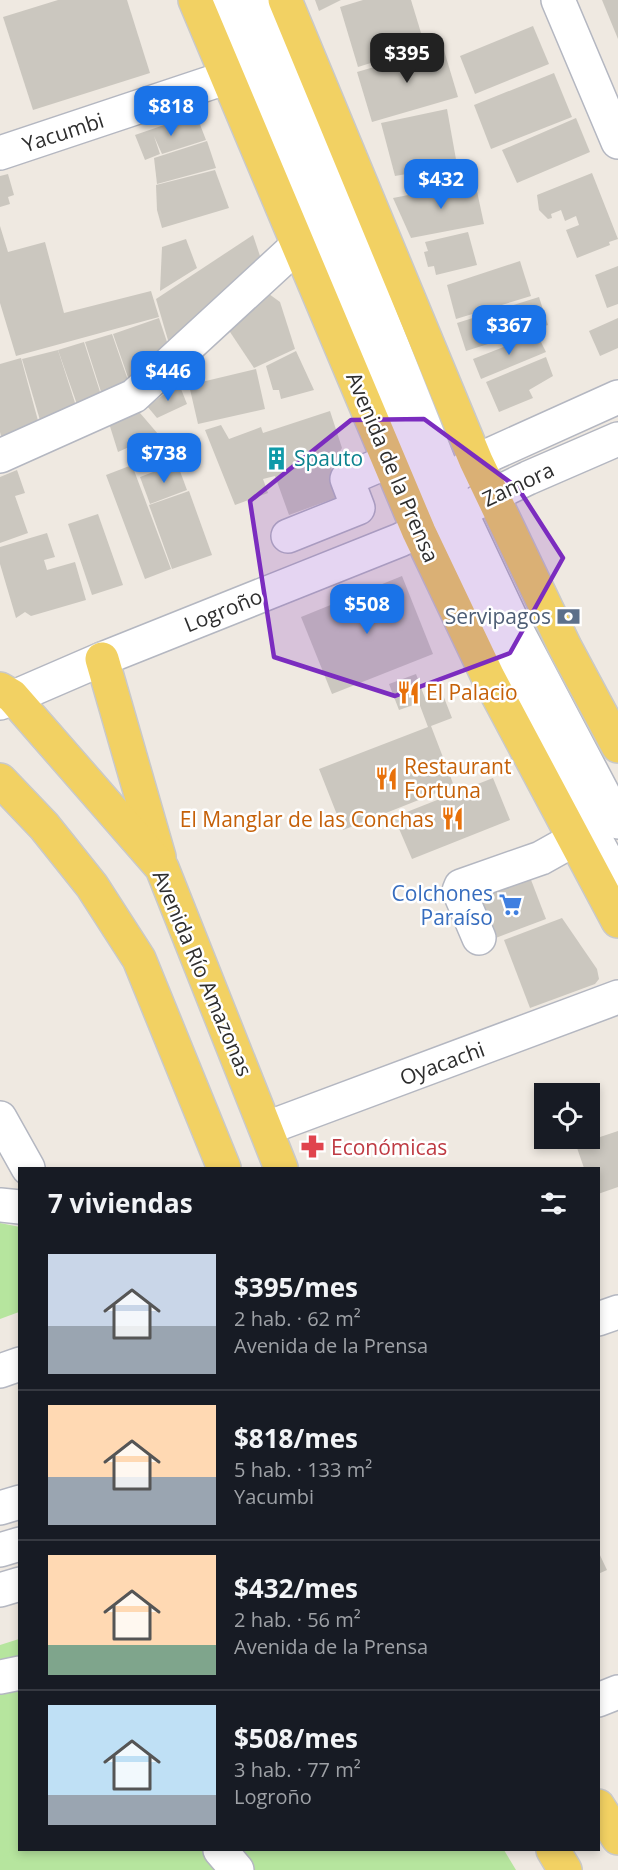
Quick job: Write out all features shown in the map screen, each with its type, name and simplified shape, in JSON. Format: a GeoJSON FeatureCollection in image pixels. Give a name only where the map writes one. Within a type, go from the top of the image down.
{"type":"FeatureCollection","features":[{"type":"Feature","properties":{"kind":"main road","name":"Avenida de la Prensa"},"geometry":{"type":"LineString","coordinates":[[195,0],[389,461],[438,510],[488,677],[618,921]]}},
{"type":"Feature","properties":{"kind":"main road"},"geometry":{"type":"LineString","coordinates":[[285,0],[476,461],[565,648],[618,746]]}},
{"type":"Feature","properties":{"kind":"main road"},"geometry":{"type":"LineString","coordinates":[[102,659],[162,868]]}},
{"type":"Feature","properties":{"kind":"main road","name":"Avenida Río Amazonas"},"geometry":{"type":"LineString","coordinates":[[4,696],[162,868],[281,1167]]}},
{"type":"Feature","properties":{"kind":"main road"},"geometry":{"type":"LineString","coordinates":[[0,780],[44,826],[92,886],[139,959],[224,1167]]}},
{"type":"Feature","properties":{"kind":"main road"},"geometry":{"type":"LineString","coordinates":[[600,1809],[618,1838]]}},
{"type":"Feature","properties":{"kind":"main road"},"geometry":{"type":"LineString","coordinates":[[554,1851],[565,1870]]}},
{"type":"Feature","properties":{"kind":"street"},"geometry":{"type":"LineString","coordinates":[[224,0],[438,510],[513,623],[618,822]]}},
{"type":"Feature","properties":{"kind":"street"},"geometry":{"type":"LineString","coordinates":[[255,0],[438,510],[489,643],[618,881]]}},
{"type":"Feature","properties":{"kind":"street"},"geometry":{"type":"LineString","coordinates":[[558,0],[618,142]]}},
{"type":"Feature","properties":{"kind":"street","name":"Yacumbi"},"geometry":{"type":"LineString","coordinates":[[0,153],[228,77]]}},
{"type":"Feature","properties":{"kind":"street"},"geometry":{"type":"LineString","coordinates":[[0,456],[134,396],[298,245]]}},
{"type":"Feature","properties":{"kind":"street","name":"Zamora"},"geometry":{"type":"LineString","coordinates":[[438,510],[476,461],[618,397]]}},
{"type":"Feature","properties":{"kind":"street","name":"Zamora"},"geometry":{"type":"LineString","coordinates":[[438,510],[493,495],[618,439]]}},
{"type":"Feature","properties":{"kind":"street"},"geometry":{"type":"LineString","coordinates":[[305,577],[284,526],[358,508],[347,479],[389,461]]}},
{"type":"Feature","properties":{"kind":"street","name":"Logroño"},"geometry":{"type":"LineString","coordinates":[[4,696],[305,577],[438,510]]}},
{"type":"Feature","properties":{"kind":"street"},"geometry":{"type":"LineString","coordinates":[[479,938],[459,891],[461,886],[541,858],[575,839]]}},
{"type":"Feature","properties":{"kind":"street","name":"Oyacachi"},"geometry":{"type":"LineString","coordinates":[[267,1128],[618,997]]}},
{"type":"Feature","properties":{"kind":"street"},"geometry":{"type":"LineString","coordinates":[[0,1118],[27,1167]]}},
{"type":"Feature","properties":{"kind":"street"},"geometry":{"type":"LineString","coordinates":[[0,1204],[18,1207]]}},
{"type":"Feature","properties":{"kind":"street"},"geometry":{"type":"LineString","coordinates":[[600,1318],[618,1312]]}},
{"type":"Feature","properties":{"kind":"street"},"geometry":{"type":"LineString","coordinates":[[0,1371],[18,1365]]}},
{"type":"Feature","properties":{"kind":"street"},"geometry":{"type":"LineString","coordinates":[[0,1508],[18,1503]]}},
{"type":"Feature","properties":{"kind":"street"},"geometry":{"type":"LineString","coordinates":[[0,1550],[18,1545]]}},
{"type":"Feature","properties":{"kind":"street"},"geometry":{"type":"LineString","coordinates":[[0,1590],[18,1585]]}},
{"type":"Feature","properties":{"kind":"street"},"geometry":{"type":"LineString","coordinates":[[0,1677],[18,1673]]}},
{"type":"Feature","properties":{"kind":"street"},"geometry":{"type":"LineString","coordinates":[[600,1699],[618,1692]]}},
{"type":"Feature","properties":{"kind":"street"},"geometry":{"type":"LineString","coordinates":[[221,1851],[237,1870]]}},
{"type":"Feature","properties":{"kind":"highlighted area"},"geometry":{"type":"Polygon","coordinates":[[[424,419],[518,488],[563,558],[510,653],[395,696],[274,657],[250,501],[351,420],[424,419]]]}},
{"type":"Feature","properties":{"kind":"green space"},"geometry":{"type":"Polygon","coordinates":[[[0,1223],[18,1227],[18,1312],[0,1319],[0,1223]]]}},
{"type":"Feature","properties":{"kind":"green space"},"geometry":{"type":"Polygon","coordinates":[[[18,1639],[18,1851],[505,1851],[516,1870],[0,1870],[0,1645],[18,1639]]]}},
{"type":"Feature","properties":{"kind":"building"},"geometry":{"type":"Polygon","coordinates":[[[58,0],[127,0],[150,73],[33,110],[3,17],[58,0]]]}},
{"type":"Feature","properties":{"kind":"building"},"geometry":{"type":"Polygon","coordinates":[[[315,0],[341,0],[319,11],[315,0]]]}},
{"type":"Feature","properties":{"kind":"building"},"geometry":{"type":"Polygon","coordinates":[[[363,0],[411,0],[425,46],[358,67],[340,7],[363,0]]]}},
{"type":"Feature","properties":{"kind":"building"},"geometry":{"type":"Polygon","coordinates":[[[602,0],[618,0],[618,39],[602,0]]]}},
{"type":"Feature","properties":{"kind":"building"},"geometry":{"type":"Polygon","coordinates":[[[533,26],[549,64],[475,94],[460,56],[533,26]]]}},
{"type":"Feature","properties":{"kind":"building"},"geometry":{"type":"Polygon","coordinates":[[[443,47],[458,97],[372,122],[357,72],[443,47]]]}},
{"type":"Feature","properties":{"kind":"building"},"geometry":{"type":"Polygon","coordinates":[[[554,73],[572,117],[491,149],[474,105],[554,73]]]}},
{"type":"Feature","properties":{"kind":"building"},"geometry":{"type":"Polygon","coordinates":[[[447,109],[457,165],[395,176],[381,123],[447,109]]]}},
{"type":"Feature","properties":{"kind":"building"},"geometry":{"type":"Polygon","coordinates":[[[196,114],[206,140],[162,154],[154,136],[160,154],[145,160],[135,135],[196,114]]]}},
{"type":"Feature","properties":{"kind":"building"},"geometry":{"type":"Polygon","coordinates":[[[576,118],[590,152],[517,183],[502,150],[576,118]]]}},
{"type":"Feature","properties":{"kind":"building"},"geometry":{"type":"Polygon","coordinates":[[[207,141],[216,168],[157,184],[154,158],[207,141]]]}},
{"type":"Feature","properties":{"kind":"building"},"geometry":{"type":"Polygon","coordinates":[[[215,170],[229,208],[162,228],[157,210],[156,185],[215,170]]]}},
{"type":"Feature","properties":{"kind":"building"},"geometry":{"type":"Polygon","coordinates":[[[592,173],[618,239],[609,242],[610,245],[577,258],[566,230],[579,225],[576,216],[565,221],[561,210],[551,214],[552,218],[548,219],[539,210],[537,195],[592,173]]]}},
{"type":"Feature","properties":{"kind":"building"},"geometry":{"type":"Polygon","coordinates":[[[8,174],[14,195],[8,197],[10,204],[0,207],[0,176],[8,174]]]}},
{"type":"Feature","properties":{"kind":"building"},"geometry":{"type":"Polygon","coordinates":[[[475,182],[484,224],[411,238],[393,198],[475,182]]]}},
{"type":"Feature","properties":{"kind":"building"},"geometry":{"type":"Polygon","coordinates":[[[0,226],[8,252],[45,242],[64,313],[151,291],[159,317],[16,356],[0,303],[0,226]]]}},
{"type":"Feature","properties":{"kind":"building"},"geometry":{"type":"Polygon","coordinates":[[[468,232],[477,265],[436,275],[434,266],[428,267],[424,252],[428,251],[425,242],[468,232]]]}},
{"type":"Feature","properties":{"kind":"building"},"geometry":{"type":"Polygon","coordinates":[[[253,235],[261,259],[170,347],[156,299],[253,235]]]}},
{"type":"Feature","properties":{"kind":"building"},"geometry":{"type":"Polygon","coordinates":[[[186,239],[197,268],[160,291],[162,247],[186,239]]]}},
{"type":"Feature","properties":{"kind":"building"},"geometry":{"type":"Polygon","coordinates":[[[520,261],[531,296],[456,319],[447,285],[520,261]]]}},
{"type":"Feature","properties":{"kind":"building"},"geometry":{"type":"Polygon","coordinates":[[[618,266],[618,304],[607,308],[595,275],[618,266]]]}},
{"type":"Feature","properties":{"kind":"building"},"geometry":{"type":"Polygon","coordinates":[[[269,294],[280,302],[295,349],[254,368],[226,326],[269,294]]]}},
{"type":"Feature","properties":{"kind":"building"},"geometry":{"type":"Polygon","coordinates":[[[539,297],[548,325],[466,351],[457,323],[539,297]]]}},
{"type":"Feature","properties":{"kind":"building"},"geometry":{"type":"Polygon","coordinates":[[[159,318],[169,348],[131,386],[113,334],[159,318]]]}},
{"type":"Feature","properties":{"kind":"building"},"geometry":{"type":"Polygon","coordinates":[[[618,318],[618,348],[600,356],[589,331],[618,318]]]}},
{"type":"Feature","properties":{"kind":"building"},"geometry":{"type":"Polygon","coordinates":[[[112,334],[131,389],[104,401],[85,342],[112,334]]]}},
{"type":"Feature","properties":{"kind":"building"},"geometry":{"type":"Polygon","coordinates":[[[537,334],[546,352],[481,379],[473,359],[537,334]]]}},
{"type":"Feature","properties":{"kind":"building"},"geometry":{"type":"Polygon","coordinates":[[[84,342],[103,401],[79,410],[58,350],[84,342]]]}},
{"type":"Feature","properties":{"kind":"building"},"geometry":{"type":"Polygon","coordinates":[[[58,350],[78,412],[42,427],[22,359],[58,350]]]}},
{"type":"Feature","properties":{"kind":"building"},"geometry":{"type":"Polygon","coordinates":[[[296,351],[314,390],[281,399],[279,390],[273,390],[266,366],[296,351]]]}},
{"type":"Feature","properties":{"kind":"building"},"geometry":{"type":"Polygon","coordinates":[[[546,357],[553,376],[529,390],[533,398],[499,412],[486,382],[546,357]]]}},
{"type":"Feature","properties":{"kind":"building"},"geometry":{"type":"Polygon","coordinates":[[[21,358],[40,428],[3,444],[0,432],[0,364],[21,358]]]}},
{"type":"Feature","properties":{"kind":"building"},"geometry":{"type":"Polygon","coordinates":[[[256,369],[265,409],[198,424],[189,385],[256,369]]]}},
{"type":"Feature","properties":{"kind":"building"},"geometry":{"type":"Polygon","coordinates":[[[179,384],[187,404],[157,418],[147,406],[179,384]]]}},
{"type":"Feature","properties":{"kind":"building"},"geometry":{"type":"Polygon","coordinates":[[[134,406],[158,434],[118,452],[108,420],[134,406]]]}},
{"type":"Feature","properties":{"kind":"building","name":"Spauto"},"geometry":{"type":"Polygon","coordinates":[[[330,411],[342,448],[331,467],[341,496],[289,515],[275,476],[263,479],[268,493],[235,505],[205,430],[221,425],[229,439],[261,427],[263,433],[330,411]]]}},
{"type":"Feature","properties":{"kind":"building"},"geometry":{"type":"Polygon","coordinates":[[[177,463],[187,490],[150,504],[140,477],[177,463]]]}},
{"type":"Feature","properties":{"kind":"building"},"geometry":{"type":"Polygon","coordinates":[[[132,465],[171,569],[145,579],[106,475],[132,465]]]}},
{"type":"Feature","properties":{"kind":"building"},"geometry":{"type":"Polygon","coordinates":[[[17,470],[25,493],[15,496],[28,533],[0,543],[0,477],[17,470]]]}},
{"type":"Feature","properties":{"kind":"building"},"geometry":{"type":"Polygon","coordinates":[[[189,491],[212,555],[172,569],[149,505],[189,491]]]}},
{"type":"Feature","properties":{"kind":"building"},"geometry":{"type":"Polygon","coordinates":[[[98,514],[123,585],[92,595],[68,524],[98,514]]]}},
{"type":"Feature","properties":{"kind":"building"},"geometry":{"type":"Polygon","coordinates":[[[47,533],[55,557],[44,560],[47,570],[75,562],[86,600],[31,616],[25,612],[16,618],[0,564],[0,547],[47,533]]]}},
{"type":"Feature","properties":{"kind":"building"},"geometry":{"type":"Polygon","coordinates":[[[402,576],[433,654],[332,694],[301,617],[402,576]]]}},
{"type":"Feature","properties":{"kind":"building","name":"Restaurant Fortuna"},"geometry":{"type":"Polygon","coordinates":[[[416,674],[426,701],[443,695],[452,718],[431,726],[454,786],[343,830],[319,769],[428,727],[419,703],[399,710],[389,684],[416,674]]]}},
{"type":"Feature","properties":{"kind":"building","name":"El Manglar de las Conchas"},"geometry":{"type":"Polygon","coordinates":[[[493,778],[510,820],[412,859],[394,817],[493,778]]]}},
{"type":"Feature","properties":{"kind":"building","name":"Colchones Paraíso"},"geometry":{"type":"Polygon","coordinates":[[[528,872],[546,919],[493,939],[476,891],[528,872]]]}},
{"type":"Feature","properties":{"kind":"building"},"geometry":{"type":"Polygon","coordinates":[[[562,918],[597,969],[599,979],[595,984],[530,1008],[504,940],[562,918]]]}},
{"type":"Feature","properties":{"kind":"building"},"geometry":{"type":"Polygon","coordinates":[[[618,1131],[618,1187],[600,1193],[600,1167],[584,1167],[577,1149],[600,1149],[600,1137],[618,1131]]]}},
{"type":"Feature","properties":{"kind":"building"},"geometry":{"type":"Polygon","coordinates":[[[600,1555],[607,1570],[600,1573],[600,1555]]]}},
{"type":"Feature","properties":{"kind":"place","name":"Spauto"},"geometry":{"type":"Point","coordinates":[276,458]}},
{"type":"Feature","properties":{"kind":"place","name":"Servipagos"},"geometry":{"type":"Point","coordinates":[569,616]}},
{"type":"Feature","properties":{"kind":"place","name":"El Palacio"},"geometry":{"type":"Point","coordinates":[408,692]}},
{"type":"Feature","properties":{"kind":"place","name":"Restaurant Fortuna"},"geometry":{"type":"Point","coordinates":[386,778]}},
{"type":"Feature","properties":{"kind":"place","name":"El Manglar de las Conchas"},"geometry":{"type":"Point","coordinates":[452,819]}},
{"type":"Feature","properties":{"kind":"place","name":"Colchones Paraíso"},"geometry":{"type":"Point","coordinates":[511,905]}},
{"type":"Feature","properties":{"kind":"place","name":"Económicas"},"geometry":{"type":"Point","coordinates":[313,1147]}}]}
